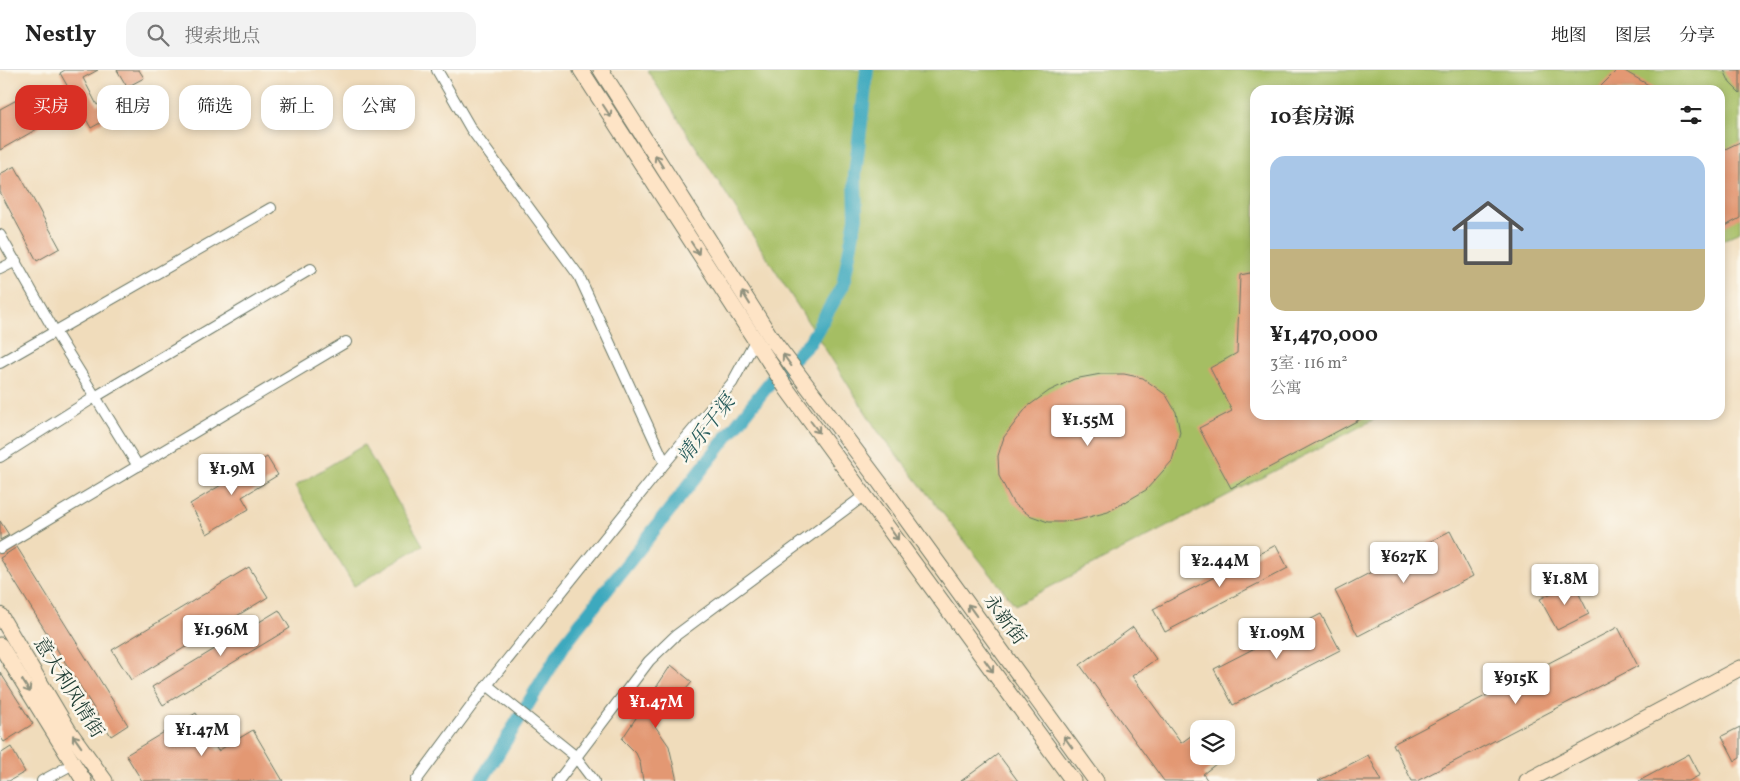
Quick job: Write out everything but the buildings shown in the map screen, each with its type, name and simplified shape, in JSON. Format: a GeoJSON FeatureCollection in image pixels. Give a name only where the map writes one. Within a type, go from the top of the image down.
{"type":"FeatureCollection","features":[{"type":"Feature","properties":{"kind":"street"},"geometry":{"type":"LineString","coordinates":[[436,70],[470,129],[579,276],[665,463]]}},
{"type":"Feature","properties":{"kind":"street"},"geometry":{"type":"LineString","coordinates":[[581,70],[763,343]]}},
{"type":"Feature","properties":{"kind":"street"},"geometry":{"type":"LineString","coordinates":[[601,70],[763,343]]}},
{"type":"Feature","properties":{"kind":"street"},"geometry":{"type":"LineString","coordinates":[[0,363],[271,208]]}},
{"type":"Feature","properties":{"kind":"street"},"geometry":{"type":"LineString","coordinates":[[0,235],[16,260],[55,332],[138,466]]}},
{"type":"Feature","properties":{"kind":"street"},"geometry":{"type":"LineString","coordinates":[[0,270],[16,260]]}},
{"type":"Feature","properties":{"kind":"street"},"geometry":{"type":"LineString","coordinates":[[0,457],[95,397],[312,269]]}},
{"type":"Feature","properties":{"kind":"street"},"geometry":{"type":"LineString","coordinates":[[0,548],[346,342]]}},
{"type":"Feature","properties":{"kind":"street"},"geometry":{"type":"LineString","coordinates":[[416,781],[487,685],[763,343]]}},
{"type":"Feature","properties":{"kind":"street","name":"永新街"},"geometry":{"type":"LineString","coordinates":[[763,343],[802,380],[880,483],[1096,781]]}},
{"type":"Feature","properties":{"kind":"street","name":"永新街"},"geometry":{"type":"LineString","coordinates":[[763,343],[786,388],[866,495],[1072,781]]}},
{"type":"Feature","properties":{"kind":"street"},"geometry":{"type":"LineString","coordinates":[[558,781],[575,756],[649,662],[675,636],[880,483]]}},
{"type":"Feature","properties":{"kind":"street","name":"意大利风情街"},"geometry":{"type":"LineString","coordinates":[[0,615],[70,731],[105,781]]}},
{"type":"Feature","properties":{"kind":"street","name":"意大利风情街"},"geometry":{"type":"LineString","coordinates":[[0,645],[84,781]]}},
{"type":"Feature","properties":{"kind":"street"},"geometry":{"type":"LineString","coordinates":[[1527,781],[1740,668]]}},
{"type":"Feature","properties":{"kind":"street"},"geometry":{"type":"LineString","coordinates":[[487,685],[575,756],[594,781]]}},
{"type":"Feature","properties":{"kind":"street"},"geometry":{"type":"LineString","coordinates":[[42,781],[73,764]]}},
{"type":"Feature","properties":{"kind":"green space"},"geometry":{"type":"Polygon","coordinates":[[[647,70],[1740,70],[1740,231],[1725,239],[1725,85],[1250,85],[1250,420],[1373,420],[1015,605],[877,430],[647,70]]]}},
{"type":"Feature","properties":{"kind":"green space"},"geometry":{"type":"Polygon","coordinates":[[[364,445],[423,545],[354,586],[295,486],[364,445]]]}},
{"type":"Feature","properties":{"kind":"waterway","name":"靖乐干渠"},"geometry":{"type":"LineString","coordinates":[[481,781],[565,643],[771,381],[810,342],[843,285],[856,218],[855,175],[867,70]]}}]}
